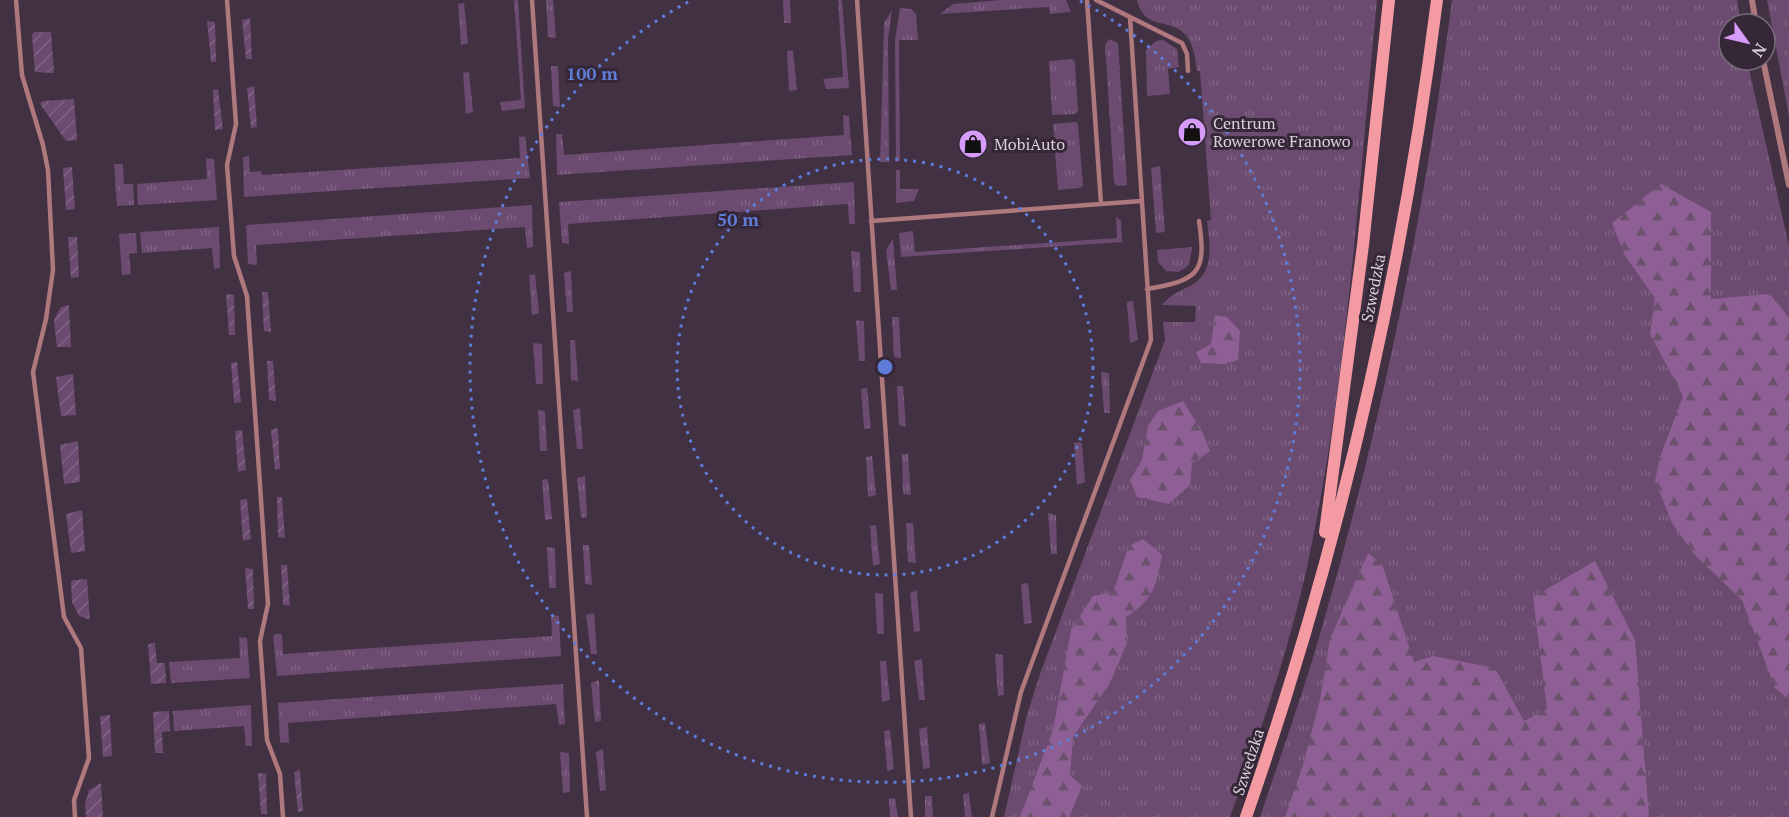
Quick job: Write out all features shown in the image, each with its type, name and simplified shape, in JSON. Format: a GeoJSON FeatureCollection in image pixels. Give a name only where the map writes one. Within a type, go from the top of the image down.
{"type":"FeatureCollection","features":[{"type":"Feature","properties":{"kind":"street","name":"Szwedzka"},"geometry":{"type":"LineString","coordinates":[[1319,578],[1346,386],[1389,0]]}},
{"type":"Feature","properties":{"kind":"street","name":"Szwedzka"},"geometry":{"type":"LineString","coordinates":[[1246,817],[1291,682],[1351,464],[1382,326],[1418,134],[1437,0]]}},
{"type":"Feature","properties":{"kind":"street"},"geometry":{"type":"LineString","coordinates":[[1765,72],[1789,185]]}},
{"type":"Feature","properties":{"kind":"lane"},"geometry":{"type":"LineString","coordinates":[[16,0],[22,75],[44,145],[48,170],[53,270],[46,319],[33,372],[64,617],[81,648],[88,758],[74,800],[75,817]]}},
{"type":"Feature","properties":{"kind":"lane"},"geometry":{"type":"LineString","coordinates":[[227,0],[236,124],[227,165],[234,256],[247,296],[268,604],[260,641],[267,740],[280,774],[283,817]]}},
{"type":"Feature","properties":{"kind":"lane"},"geometry":{"type":"LineString","coordinates":[[532,0],[587,817]]}},
{"type":"Feature","properties":{"kind":"lane"},"geometry":{"type":"LineString","coordinates":[[858,0],[911,817]]}},
{"type":"Feature","properties":{"kind":"lane"},"geometry":{"type":"LineString","coordinates":[[1087,0],[1101,204]]}},
{"type":"Feature","properties":{"kind":"lane"},"geometry":{"type":"LineString","coordinates":[[1096,0],[1182,43],[1188,72]]}},
{"type":"Feature","properties":{"kind":"lane"},"geometry":{"type":"LineString","coordinates":[[992,817],[1021,692],[1151,340],[1130,16]]}},
{"type":"Feature","properties":{"kind":"lane"},"geometry":{"type":"LineString","coordinates":[[871,221],[1141,201]]}},
{"type":"Feature","properties":{"kind":"lane"},"geometry":{"type":"LineString","coordinates":[[1147,289],[1177,284],[1197,270],[1203,252],[1199,221]]}},
{"type":"Feature","properties":{"kind":"green space"},"geometry":{"type":"Polygon","coordinates":[[[514,0],[518,0],[525,108],[502,111],[500,102],[521,100],[514,0]]]}},
{"type":"Feature","properties":{"kind":"green space"},"geometry":{"type":"Polygon","coordinates":[[[546,0],[553,0],[556,38],[548,37],[546,0]]]}},
{"type":"Feature","properties":{"kind":"green space"},"geometry":{"type":"Polygon","coordinates":[[[783,0],[790,0],[791,23],[784,23],[783,0]]]}},
{"type":"Feature","properties":{"kind":"green space"},"geometry":{"type":"Polygon","coordinates":[[[838,0],[842,0],[849,88],[826,89],[823,79],[843,77],[838,0]]]}},
{"type":"Feature","properties":{"kind":"green space"},"geometry":{"type":"Polygon","coordinates":[[[1001,0],[1066,0],[1071,12],[1050,14],[1049,7],[940,14],[953,4],[1001,0]]]}},
{"type":"Feature","properties":{"kind":"green space"},"geometry":{"type":"Polygon","coordinates":[[[1137,0],[1377,0],[1351,275],[1324,480],[1304,582],[1286,650],[1230,817],[1004,817],[1027,715],[1040,674],[1165,340],[1163,322],[1195,322],[1196,306],[1162,305],[1172,296],[1198,281],[1204,274],[1209,257],[1207,221],[1211,220],[1200,71],[1197,71],[1193,49],[1186,36],[1178,29],[1150,19],[1142,12],[1137,0]]]}},
{"type":"Feature","properties":{"kind":"green space"},"geometry":{"type":"Polygon","coordinates":[[[1452,0],[1737,0],[1739,12],[1717,12],[1717,72],[1750,72],[1789,246],[1789,817],[1260,817],[1322,627],[1364,472],[1415,237],[1452,0]]]}},
{"type":"Feature","properties":{"kind":"green space"},"geometry":{"type":"Polygon","coordinates":[[[1767,0],[1789,0],[1789,116],[1777,53],[1777,12],[1769,12],[1767,0]]]}},
{"type":"Feature","properties":{"kind":"green space"},"geometry":{"type":"Polygon","coordinates":[[[464,3],[468,43],[461,45],[458,4],[464,3]]]}},
{"type":"Feature","properties":{"kind":"green space"},"geometry":{"type":"Polygon","coordinates":[[[900,8],[911,9],[916,14],[918,40],[899,40],[900,161],[896,162],[895,39],[900,8]]]}},
{"type":"Feature","properties":{"kind":"green space"},"geometry":{"type":"Polygon","coordinates":[[[892,10],[888,39],[889,162],[880,162],[884,23],[892,10]]]}},
{"type":"Feature","properties":{"kind":"green space"},"geometry":{"type":"Polygon","coordinates":[[[250,18],[252,59],[246,59],[242,20],[250,18]]]}},
{"type":"Feature","properties":{"kind":"green space"},"geometry":{"type":"Polygon","coordinates":[[[207,21],[215,22],[216,62],[211,62],[207,21]]]}},
{"type":"Feature","properties":{"kind":"green space"},"geometry":{"type":"Polygon","coordinates":[[[34,32],[51,32],[54,73],[35,72],[32,35],[34,32]]]}},
{"type":"Feature","properties":{"kind":"green space"},"geometry":{"type":"Polygon","coordinates":[[[1109,39],[1118,43],[1127,185],[1118,186],[1114,183],[1105,45],[1109,39]]]}},
{"type":"Feature","properties":{"kind":"green space"},"geometry":{"type":"Polygon","coordinates":[[[1163,40],[1177,49],[1179,67],[1168,69],[1170,94],[1147,96],[1146,50],[1156,41],[1163,40]]]}},
{"type":"Feature","properties":{"kind":"green space"},"geometry":{"type":"Polygon","coordinates":[[[793,50],[797,90],[789,91],[787,51],[793,50]]]}},
{"type":"Feature","properties":{"kind":"green space"},"geometry":{"type":"Polygon","coordinates":[[[1072,59],[1075,62],[1078,111],[1075,114],[1052,115],[1049,61],[1072,59]]]}},
{"type":"Feature","properties":{"kind":"green space"},"geometry":{"type":"Polygon","coordinates":[[[551,66],[558,66],[560,107],[553,106],[551,66]]]}},
{"type":"Feature","properties":{"kind":"green space"},"geometry":{"type":"Polygon","coordinates":[[[469,72],[473,112],[466,114],[463,73],[469,72]]]}},
{"type":"Feature","properties":{"kind":"green space"},"geometry":{"type":"Polygon","coordinates":[[[254,86],[257,127],[251,128],[247,88],[254,86]]]}},
{"type":"Feature","properties":{"kind":"green space"},"geometry":{"type":"Polygon","coordinates":[[[218,89],[223,129],[215,130],[213,90],[218,89]]]}},
{"type":"Feature","properties":{"kind":"green space"},"geometry":{"type":"Polygon","coordinates":[[[74,99],[77,140],[66,141],[40,104],[42,101],[74,99]]]}},
{"type":"Feature","properties":{"kind":"green space"},"geometry":{"type":"Polygon","coordinates":[[[843,115],[849,116],[852,155],[557,175],[556,134],[562,134],[564,155],[844,135],[843,115]]]}},
{"type":"Feature","properties":{"kind":"green space"},"geometry":{"type":"Polygon","coordinates":[[[1076,122],[1083,186],[1058,190],[1053,124],[1076,122]]]}},
{"type":"Feature","properties":{"kind":"green space"},"geometry":{"type":"Polygon","coordinates":[[[525,136],[530,178],[244,197],[243,157],[249,156],[250,172],[261,171],[262,175],[520,158],[519,137],[525,136]]]}},
{"type":"Feature","properties":{"kind":"green space"},"geometry":{"type":"Polygon","coordinates":[[[206,158],[214,159],[217,200],[138,205],[137,184],[207,179],[206,158]]]}},
{"type":"Feature","properties":{"kind":"green space"},"geometry":{"type":"Polygon","coordinates":[[[114,164],[123,164],[124,184],[133,184],[134,205],[117,206],[114,164]]]}},
{"type":"Feature","properties":{"kind":"green space"},"geometry":{"type":"Polygon","coordinates":[[[1160,166],[1165,232],[1156,233],[1151,168],[1160,166]]]}},
{"type":"Feature","properties":{"kind":"green space"},"geometry":{"type":"Polygon","coordinates":[[[72,167],[75,209],[66,210],[63,168],[72,167]]]}},
{"type":"Feature","properties":{"kind":"green space"},"geometry":{"type":"Polygon","coordinates":[[[896,170],[900,170],[900,189],[919,189],[914,201],[896,203],[896,170]]]}},
{"type":"Feature","properties":{"kind":"green space"},"geometry":{"type":"Polygon","coordinates":[[[854,182],[855,224],[849,224],[848,204],[568,224],[569,244],[562,243],[559,202],[854,182]]]}},
{"type":"Feature","properties":{"kind":"green space"},"geometry":{"type":"Polygon","coordinates":[[[1661,184],[1711,212],[1711,299],[1770,294],[1789,318],[1789,700],[1775,688],[1742,600],[1694,554],[1672,523],[1655,481],[1660,457],[1683,396],[1650,334],[1655,298],[1625,256],[1612,223],[1661,184]]]}},
{"type":"Feature","properties":{"kind":"green space"},"geometry":{"type":"Polygon","coordinates":[[[532,205],[533,247],[527,248],[525,227],[256,245],[257,265],[248,264],[246,225],[532,205]]]}},
{"type":"Feature","properties":{"kind":"green space"},"geometry":{"type":"Polygon","coordinates":[[[1116,217],[1121,221],[1122,242],[901,257],[899,233],[913,231],[915,252],[1117,238],[1116,217]]]}},
{"type":"Feature","properties":{"kind":"green space"},"geometry":{"type":"Polygon","coordinates":[[[219,227],[220,268],[214,269],[212,248],[142,253],[140,232],[219,227]]]}},
{"type":"Feature","properties":{"kind":"green space"},"geometry":{"type":"Polygon","coordinates":[[[136,233],[137,253],[129,254],[131,274],[122,275],[119,234],[136,233]]]}},
{"type":"Feature","properties":{"kind":"green space"},"geometry":{"type":"Polygon","coordinates":[[[68,237],[77,237],[79,277],[71,278],[68,237]]]}},
{"type":"Feature","properties":{"kind":"green space"},"geometry":{"type":"Polygon","coordinates":[[[893,239],[897,290],[891,290],[886,250],[893,239]]]}},
{"type":"Feature","properties":{"kind":"green space"},"geometry":{"type":"Polygon","coordinates":[[[1192,247],[1189,265],[1179,272],[1166,271],[1158,262],[1157,250],[1192,247]]]}},
{"type":"Feature","properties":{"kind":"green space"},"geometry":{"type":"Polygon","coordinates":[[[851,251],[860,252],[861,292],[854,292],[851,251]]]}},
{"type":"Feature","properties":{"kind":"green space"},"geometry":{"type":"Polygon","coordinates":[[[571,271],[573,312],[567,312],[564,273],[571,271]]]}},
{"type":"Feature","properties":{"kind":"green space"},"geometry":{"type":"Polygon","coordinates":[[[535,274],[539,313],[532,315],[529,275],[535,274]]]}},
{"type":"Feature","properties":{"kind":"green space"},"geometry":{"type":"Polygon","coordinates":[[[262,292],[268,292],[271,332],[264,331],[262,292]]]}},
{"type":"Feature","properties":{"kind":"green space"},"geometry":{"type":"Polygon","coordinates":[[[226,294],[234,295],[235,335],[229,335],[226,294]]]}},
{"type":"Feature","properties":{"kind":"green space"},"geometry":{"type":"Polygon","coordinates":[[[1133,301],[1138,340],[1130,343],[1127,302],[1133,301]]]}},
{"type":"Feature","properties":{"kind":"green space"},"geometry":{"type":"Polygon","coordinates":[[[69,305],[71,347],[57,347],[54,320],[61,307],[69,305]]]}},
{"type":"Feature","properties":{"kind":"green space"},"geometry":{"type":"Polygon","coordinates":[[[1215,315],[1227,317],[1240,331],[1238,360],[1225,364],[1201,363],[1196,352],[1211,344],[1215,315]]]}},
{"type":"Feature","properties":{"kind":"green space"},"geometry":{"type":"Polygon","coordinates":[[[892,317],[899,317],[901,358],[894,357],[892,317]]]}},
{"type":"Feature","properties":{"kind":"green space"},"geometry":{"type":"Polygon","coordinates":[[[856,320],[864,321],[865,361],[859,361],[856,320]]]}},
{"type":"Feature","properties":{"kind":"green space"},"geometry":{"type":"Polygon","coordinates":[[[570,340],[575,340],[578,381],[571,380],[570,340]]]}},
{"type":"Feature","properties":{"kind":"green space"},"geometry":{"type":"Polygon","coordinates":[[[533,343],[542,344],[543,384],[536,384],[533,343]]]}},
{"type":"Feature","properties":{"kind":"green space"},"geometry":{"type":"Polygon","coordinates":[[[267,361],[273,361],[276,401],[269,400],[267,361]]]}},
{"type":"Feature","properties":{"kind":"green space"},"geometry":{"type":"Polygon","coordinates":[[[237,362],[241,402],[234,403],[231,363],[237,362]]]}},
{"type":"Feature","properties":{"kind":"green space"},"geometry":{"type":"Polygon","coordinates":[[[1101,372],[1109,373],[1110,413],[1104,413],[1101,372]]]}},
{"type":"Feature","properties":{"kind":"green space"},"geometry":{"type":"Polygon","coordinates":[[[73,374],[76,415],[61,416],[56,377],[73,374]]]}},
{"type":"Feature","properties":{"kind":"green space"},"geometry":{"type":"Polygon","coordinates":[[[897,386],[903,386],[906,427],[899,425],[897,386]]]}},
{"type":"Feature","properties":{"kind":"green space"},"geometry":{"type":"Polygon","coordinates":[[[867,388],[871,428],[864,429],[861,389],[867,388]]]}},
{"type":"Feature","properties":{"kind":"green space"},"geometry":{"type":"Polygon","coordinates":[[[1183,401],[1203,433],[1210,451],[1192,463],[1190,485],[1169,504],[1137,497],[1130,480],[1142,460],[1148,426],[1158,411],[1183,401]]]}},
{"type":"Feature","properties":{"kind":"green space"},"geometry":{"type":"Polygon","coordinates":[[[580,408],[583,449],[577,449],[573,410],[580,408]]]}},
{"type":"Feature","properties":{"kind":"green space"},"geometry":{"type":"Polygon","coordinates":[[[538,410],[545,411],[547,451],[540,451],[538,410]]]}},
{"type":"Feature","properties":{"kind":"green space"},"geometry":{"type":"Polygon","coordinates":[[[278,428],[280,469],[275,470],[271,430],[278,428]]]}},
{"type":"Feature","properties":{"kind":"green space"},"geometry":{"type":"Polygon","coordinates":[[[242,430],[246,470],[238,472],[235,431],[242,430]]]}},
{"type":"Feature","properties":{"kind":"green space"},"geometry":{"type":"Polygon","coordinates":[[[78,441],[80,482],[64,484],[60,445],[78,441]]]}},
{"type":"Feature","properties":{"kind":"green space"},"geometry":{"type":"Polygon","coordinates":[[[1080,442],[1085,482],[1077,485],[1074,443],[1080,442]]]}},
{"type":"Feature","properties":{"kind":"green space"},"geometry":{"type":"Polygon","coordinates":[[[902,454],[908,454],[911,495],[903,494],[902,454]]]}},
{"type":"Feature","properties":{"kind":"green space"},"geometry":{"type":"Polygon","coordinates":[[[872,456],[876,495],[868,497],[866,457],[872,456]]]}},
{"type":"Feature","properties":{"kind":"green space"},"geometry":{"type":"Polygon","coordinates":[[[585,476],[587,517],[581,518],[577,478],[585,476]]]}},
{"type":"Feature","properties":{"kind":"green space"},"geometry":{"type":"Polygon","coordinates":[[[548,479],[552,519],[545,520],[542,480],[548,479]]]}},
{"type":"Feature","properties":{"kind":"green space"},"geometry":{"type":"Polygon","coordinates":[[[277,497],[282,497],[285,538],[278,537],[277,497]]]}},
{"type":"Feature","properties":{"kind":"green space"},"geometry":{"type":"Polygon","coordinates":[[[247,499],[251,539],[243,541],[240,500],[247,499]]]}},
{"type":"Feature","properties":{"kind":"green space"},"geometry":{"type":"Polygon","coordinates":[[[82,510],[85,551],[71,553],[66,514],[82,510]]]}},
{"type":"Feature","properties":{"kind":"green space"},"geometry":{"type":"Polygon","coordinates":[[[1048,513],[1056,515],[1057,554],[1051,554],[1048,513]]]}},
{"type":"Feature","properties":{"kind":"green space"},"geometry":{"type":"Polygon","coordinates":[[[906,523],[913,523],[916,563],[908,562],[906,523]]]}},
{"type":"Feature","properties":{"kind":"green space"},"geometry":{"type":"Polygon","coordinates":[[[876,525],[880,564],[873,566],[870,526],[876,525]]]}},
{"type":"Feature","properties":{"kind":"green space"},"geometry":{"type":"Polygon","coordinates":[[[1143,539],[1162,555],[1158,575],[1148,598],[1126,617],[1127,643],[1110,683],[1073,737],[1070,775],[1082,786],[1069,817],[1020,817],[1053,730],[1071,630],[1093,596],[1113,592],[1129,546],[1143,539]]]}},
{"type":"Feature","properties":{"kind":"green space"},"geometry":{"type":"Polygon","coordinates":[[[583,545],[589,545],[592,585],[585,584],[583,545]]]}},
{"type":"Feature","properties":{"kind":"green space"},"geometry":{"type":"Polygon","coordinates":[[[547,547],[555,548],[556,588],[549,588],[547,547]]]}},
{"type":"Feature","properties":{"kind":"green space"},"geometry":{"type":"Polygon","coordinates":[[[1368,553],[1382,564],[1414,662],[1433,656],[1495,668],[1524,721],[1547,709],[1533,597],[1595,561],[1635,640],[1649,817],[1285,817],[1303,765],[1320,700],[1330,639],[1368,553]]]}},
{"type":"Feature","properties":{"kind":"green space"},"geometry":{"type":"Polygon","coordinates":[[[281,565],[287,565],[290,606],[283,605],[281,565]]]}},
{"type":"Feature","properties":{"kind":"green space"},"geometry":{"type":"Polygon","coordinates":[[[245,568],[253,569],[254,609],[248,609],[245,568]]]}},
{"type":"Feature","properties":{"kind":"green space"},"geometry":{"type":"Polygon","coordinates":[[[87,579],[90,620],[79,616],[72,602],[71,582],[87,579]]]}},
{"type":"Feature","properties":{"kind":"green space"},"geometry":{"type":"Polygon","coordinates":[[[1028,583],[1032,623],[1024,624],[1021,584],[1028,583]]]}},
{"type":"Feature","properties":{"kind":"green space"},"geometry":{"type":"Polygon","coordinates":[[[917,590],[920,631],[914,632],[910,593],[917,590]]]}},
{"type":"Feature","properties":{"kind":"green space"},"geometry":{"type":"Polygon","coordinates":[[[875,593],[883,594],[884,634],[877,634],[875,593]]]}},
{"type":"Feature","properties":{"kind":"green space"},"geometry":{"type":"Polygon","coordinates":[[[594,613],[597,654],[591,654],[586,615],[594,613]]]}},
{"type":"Feature","properties":{"kind":"green space"},"geometry":{"type":"Polygon","coordinates":[[[551,615],[559,616],[561,656],[277,676],[273,636],[275,634],[282,634],[283,654],[552,636],[551,615]]]}},
{"type":"Feature","properties":{"kind":"green space"},"geometry":{"type":"Polygon","coordinates":[[[239,637],[247,638],[250,678],[171,683],[169,662],[240,658],[239,637]]]}},
{"type":"Feature","properties":{"kind":"green space"},"geometry":{"type":"Polygon","coordinates":[[[155,643],[157,663],[165,663],[166,683],[151,684],[148,644],[155,643]]]}},
{"type":"Feature","properties":{"kind":"green space"},"geometry":{"type":"Polygon","coordinates":[[[995,654],[1003,655],[1004,695],[998,696],[995,654]]]}},
{"type":"Feature","properties":{"kind":"green space"},"geometry":{"type":"Polygon","coordinates":[[[922,659],[925,700],[919,700],[914,661],[922,659]]]}},
{"type":"Feature","properties":{"kind":"green space"},"geometry":{"type":"Polygon","coordinates":[[[880,661],[886,661],[890,700],[882,702],[880,661]]]}},
{"type":"Feature","properties":{"kind":"green space"},"geometry":{"type":"Polygon","coordinates":[[[599,680],[601,721],[595,722],[591,683],[599,680]]]}},
{"type":"Feature","properties":{"kind":"green space"},"geometry":{"type":"Polygon","coordinates":[[[563,684],[565,724],[559,725],[556,704],[288,723],[289,743],[280,742],[278,703],[563,684]]]}},
{"type":"Feature","properties":{"kind":"green space"},"geometry":{"type":"Polygon","coordinates":[[[251,705],[252,746],[246,746],[244,726],[174,731],[173,711],[251,705]]]}},
{"type":"Feature","properties":{"kind":"green space"},"geometry":{"type":"Polygon","coordinates":[[[169,711],[170,731],[162,732],[163,753],[155,753],[153,712],[169,711]]]}},
{"type":"Feature","properties":{"kind":"green space"},"geometry":{"type":"Polygon","coordinates":[[[110,715],[112,756],[103,757],[100,716],[110,715]]]}},
{"type":"Feature","properties":{"kind":"green space"},"geometry":{"type":"Polygon","coordinates":[[[985,723],[990,763],[982,765],[979,724],[985,723]]]}},
{"type":"Feature","properties":{"kind":"green space"},"geometry":{"type":"Polygon","coordinates":[[[927,727],[930,768],[923,769],[919,729],[927,727]]]}},
{"type":"Feature","properties":{"kind":"green space"},"geometry":{"type":"Polygon","coordinates":[[[890,730],[894,769],[887,771],[884,731],[890,730]]]}},
{"type":"Feature","properties":{"kind":"green space"},"geometry":{"type":"Polygon","coordinates":[[[603,749],[606,790],[600,791],[596,752],[603,749]]]}},
{"type":"Feature","properties":{"kind":"green space"},"geometry":{"type":"Polygon","coordinates":[[[560,752],[569,753],[570,792],[563,793],[560,752]]]}},
{"type":"Feature","properties":{"kind":"green space"},"geometry":{"type":"Polygon","coordinates":[[[300,770],[303,811],[298,812],[294,772],[300,770]]]}},
{"type":"Feature","properties":{"kind":"green space"},"geometry":{"type":"Polygon","coordinates":[[[258,773],[266,774],[267,814],[261,814],[258,773]]]}},
{"type":"Feature","properties":{"kind":"green space"},"geometry":{"type":"Polygon","coordinates":[[[101,783],[103,817],[86,817],[85,804],[89,790],[101,783]]]}},
{"type":"Feature","properties":{"kind":"green space"},"geometry":{"type":"Polygon","coordinates":[[[969,793],[972,817],[965,817],[963,794],[969,793]]]}},
{"type":"Feature","properties":{"kind":"green space"},"geometry":{"type":"Polygon","coordinates":[[[925,796],[932,796],[933,817],[925,817],[925,796]]]}},
{"type":"Feature","properties":{"kind":"green space"},"geometry":{"type":"Polygon","coordinates":[[[895,798],[898,817],[890,817],[889,799],[895,798]]]}},
{"type":"Feature","properties":{"kind":"place","name":"Centrum Rowerowe Franowo"},"geometry":{"type":"Point","coordinates":[1192,132]}},
{"type":"Feature","properties":{"kind":"place","name":"MobiAuto"},"geometry":{"type":"Point","coordinates":[973,144]}}]}
